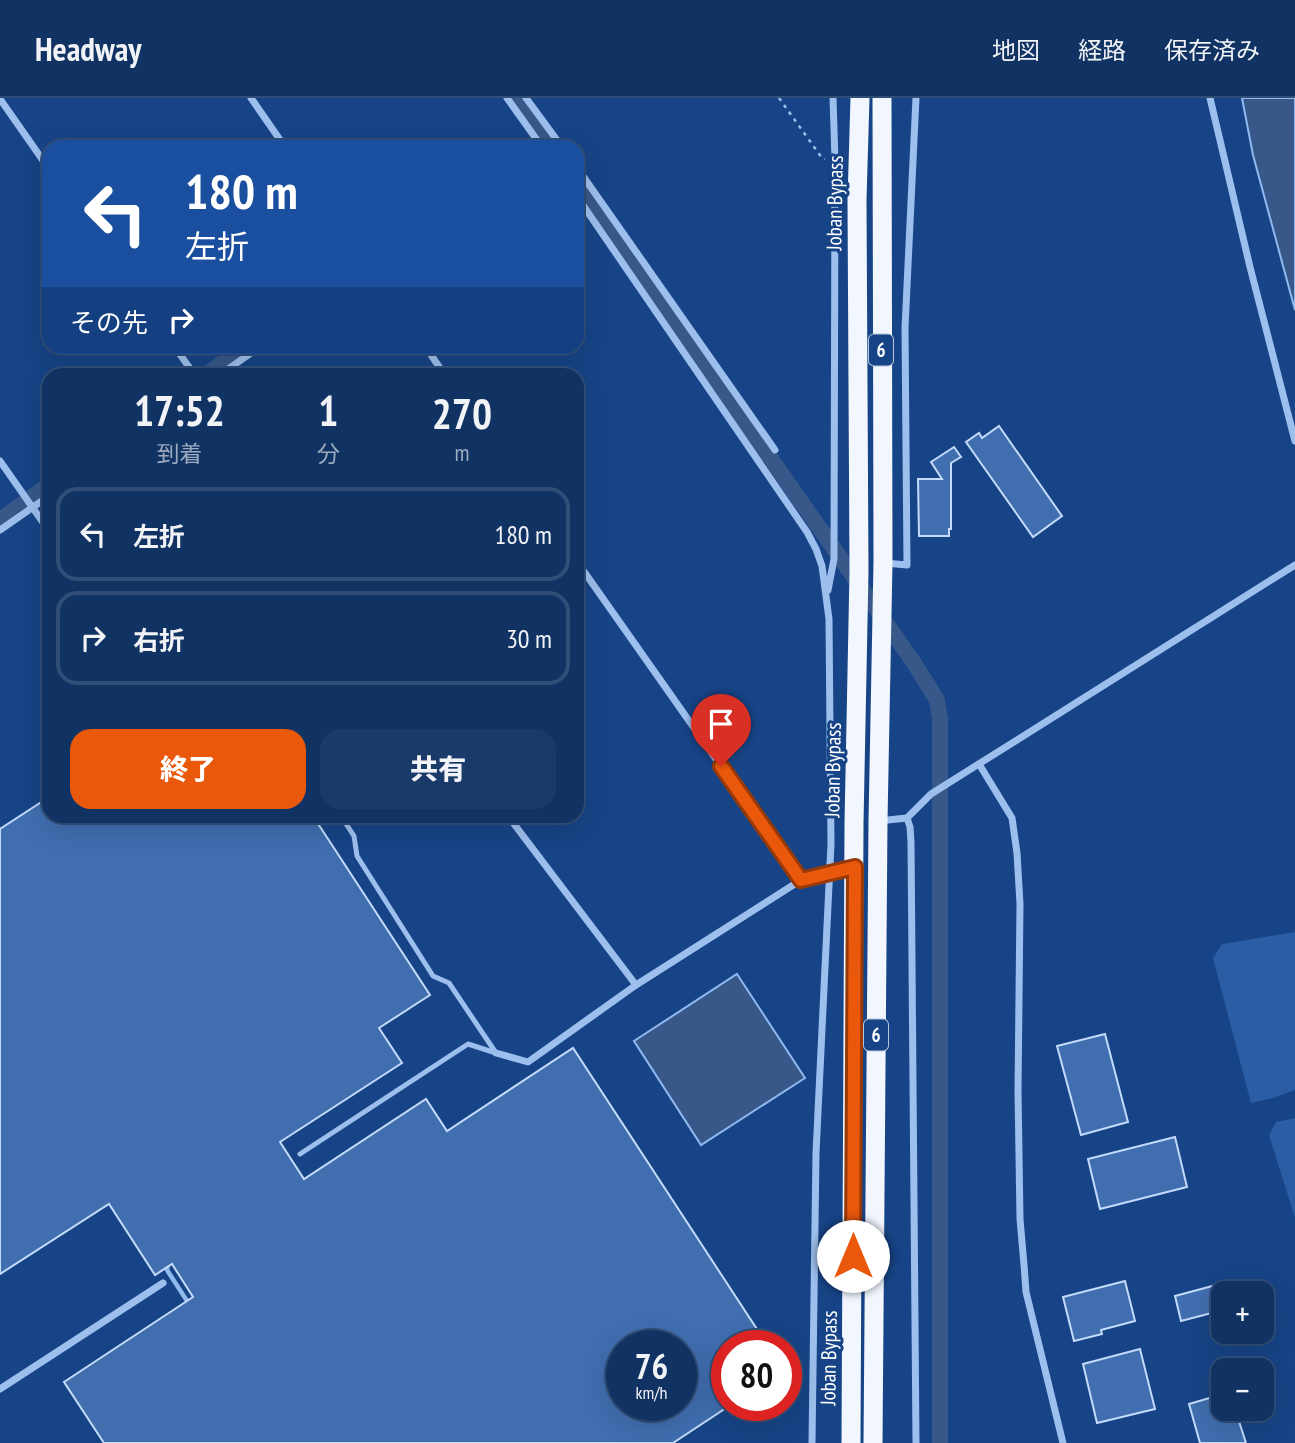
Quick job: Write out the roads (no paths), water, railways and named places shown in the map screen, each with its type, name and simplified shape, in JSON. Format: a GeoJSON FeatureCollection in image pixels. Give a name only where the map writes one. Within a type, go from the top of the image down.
{"type":"FeatureCollection","features":[{"type":"Feature","properties":{"kind":"highway","name":"Joban Bypass"},"geometry":{"type":"LineString","coordinates":[[851,1443],[859,571],[857,200],[860,98]]}},
{"type":"Feature","properties":{"kind":"highway","name":"Joban Bypass"},"geometry":{"type":"LineString","coordinates":[[873,1443],[883,562],[882,98]]}},
{"type":"Feature","properties":{"kind":"street"},"geometry":{"type":"LineString","coordinates":[[251,98],[280,140]]}},
{"type":"Feature","properties":{"kind":"street"},"geometry":{"type":"LineString","coordinates":[[507,98],[536,140]]}},
{"type":"Feature","properties":{"kind":"street"},"geometry":{"type":"LineString","coordinates":[[526,98],[556,140]]}},
{"type":"Feature","properties":{"kind":"street"},"geometry":{"type":"LineString","coordinates":[[827,596],[834,559],[834,98]]}},
{"type":"Feature","properties":{"kind":"street"},"geometry":{"type":"LineString","coordinates":[[883,562],[908,565],[905,328],[916,98]]}},
{"type":"Feature","properties":{"kind":"street"},"geometry":{"type":"LineString","coordinates":[[1210,98],[1295,441]]}},
{"type":"Feature","properties":{"kind":"street"},"geometry":{"type":"LineString","coordinates":[[0,99],[42,159]]}},
{"type":"Feature","properties":{"kind":"street"},"geometry":{"type":"LineString","coordinates":[[534,137],[547,128]]}},
{"type":"Feature","properties":{"kind":"street"},"geometry":{"type":"LineString","coordinates":[[584,178],[775,450]]}},
{"type":"Feature","properties":{"kind":"street"},"geometry":{"type":"LineString","coordinates":[[584,207],[807,532],[817,549],[827,596],[830,619],[831,844],[827,874],[816,1153],[812,1443]]}},
{"type":"Feature","properties":{"kind":"street"},"geometry":{"type":"LineString","coordinates":[[230,368],[250,354]]}},
{"type":"Feature","properties":{"kind":"street"},"geometry":{"type":"LineString","coordinates":[[0,461],[42,521]]}},
{"type":"Feature","properties":{"kind":"street"},"geometry":{"type":"LineString","coordinates":[[0,530],[42,501]]}},
{"type":"Feature","properties":{"kind":"street"},"geometry":{"type":"LineString","coordinates":[[878,821],[907,818],[931,794],[1295,565]]}},
{"type":"Feature","properties":{"kind":"street"},"geometry":{"type":"LineString","coordinates":[[584,572],[801,880]]}},
{"type":"Feature","properties":{"kind":"street"},"geometry":{"type":"LineString","coordinates":[[979,764],[1012,818],[1017,853],[1020,904],[1020,1219],[1026,1292],[1063,1443]]}},
{"type":"Feature","properties":{"kind":"street"},"geometry":{"type":"LineString","coordinates":[[907,818],[911,842],[916,1443]]}},
{"type":"Feature","properties":{"kind":"street"},"geometry":{"type":"LineString","coordinates":[[513,823],[636,985]]}},
{"type":"Feature","properties":{"kind":"street"},"geometry":{"type":"LineString","coordinates":[[496,1053],[528,1062],[636,985],[801,880],[855,867]]}},
{"type":"Feature","properties":{"kind":"street"},"geometry":{"type":"LineString","coordinates":[[0,1390],[163,1283]]}},
{"type":"Feature","properties":{"kind":"lane"},"geometry":{"type":"LineString","coordinates":[[346,823],[354,836],[357,856],[433,976],[449,983],[496,1053]]}},
{"type":"Feature","properties":{"kind":"lane"},"geometry":{"type":"LineString","coordinates":[[300,1154],[468,1044],[496,1053]]}},
{"type":"Feature","properties":{"kind":"waterway"},"geometry":{"type":"LineString","coordinates":[[518,98],[547,140]]}},
{"type":"Feature","properties":{"kind":"waterway"},"geometry":{"type":"LineString","coordinates":[[584,192],[914,663],[937,700],[940,719],[940,1443]]}},
{"type":"Feature","properties":{"kind":"waterway"},"geometry":{"type":"LineString","coordinates":[[215,368],[235,354]]}},
{"type":"Feature","properties":{"kind":"waterway"},"geometry":{"type":"LineString","coordinates":[[0,520],[42,490]]}},
{"type":"Feature","properties":{"kind":"waterway"},"geometry":{"type":"LineString","coordinates":[[168,1263],[167,1270],[189,1304]]}}]}
